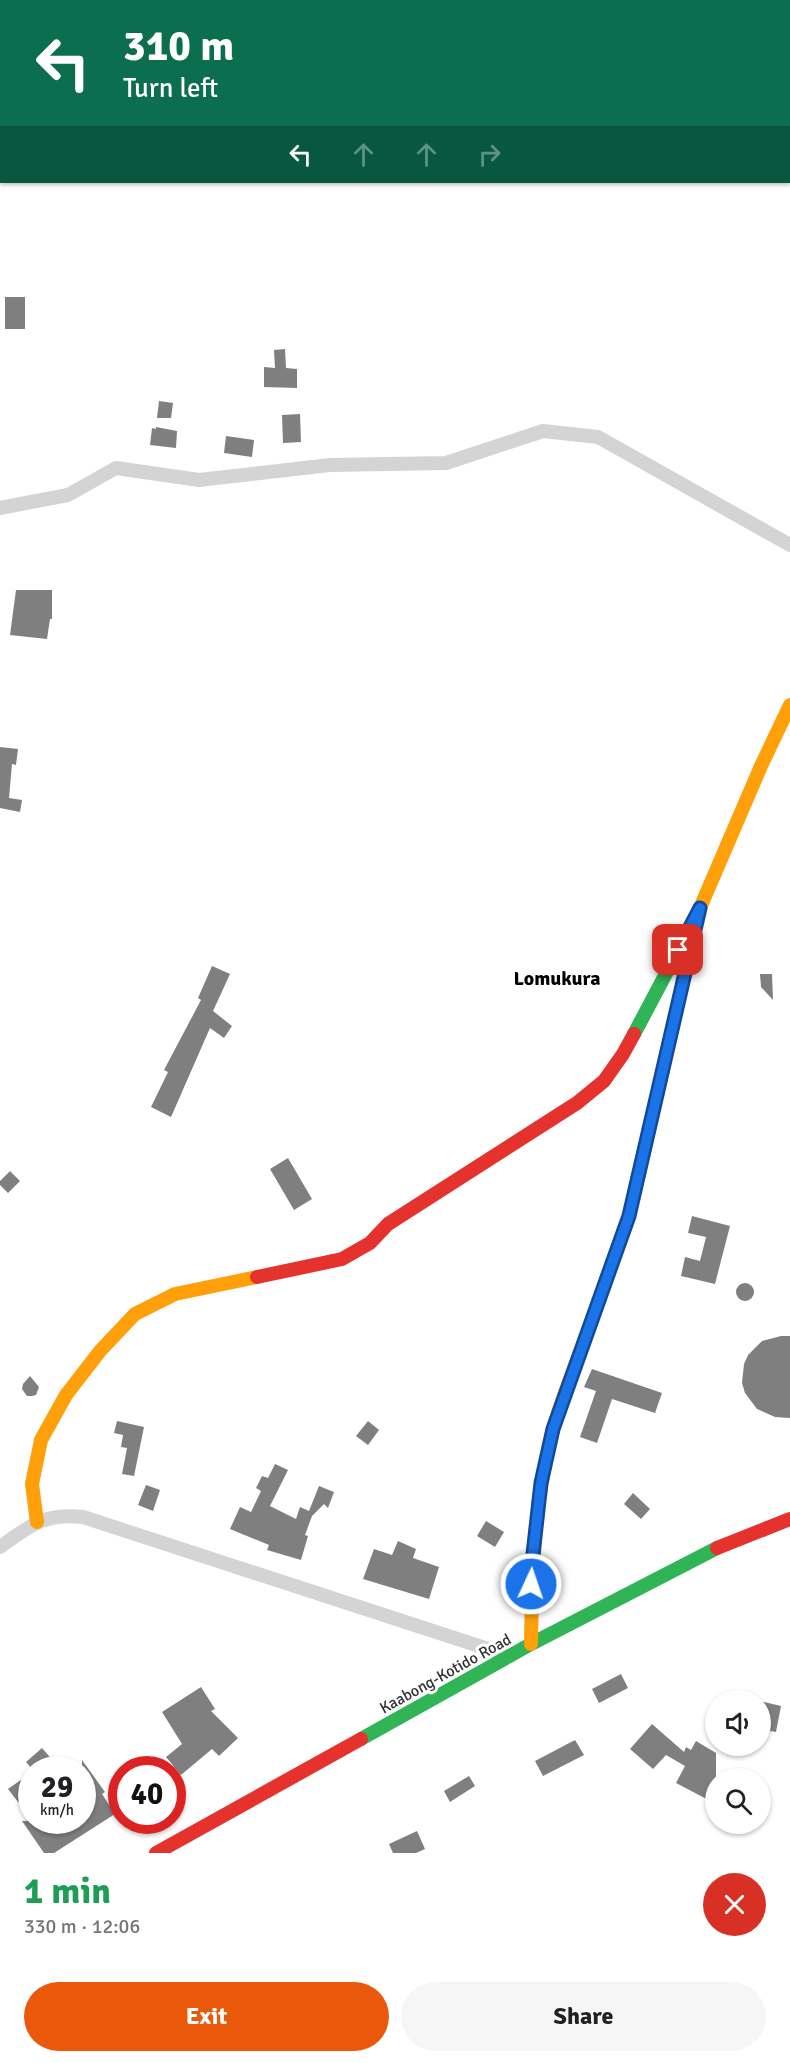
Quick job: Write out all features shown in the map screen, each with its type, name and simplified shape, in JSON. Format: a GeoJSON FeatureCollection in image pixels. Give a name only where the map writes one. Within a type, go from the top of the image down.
{"type":"FeatureCollection","features":[{"type":"Feature","properties":{"kind":"street"},"geometry":{"type":"LineString","coordinates":[[0,508],[68,495],[116,468],[199,480],[330,465],[446,463],[543,431],[598,437],[790,545]]}},
{"type":"Feature","properties":{"kind":"street"},"geometry":{"type":"LineString","coordinates":[[37,1522],[32,1484],[41,1440],[66,1395],[100,1351],[135,1314],[175,1294],[342,1259],[370,1243],[388,1224],[576,1103],[604,1081],[624,1054],[700,908],[790,705]]}},
{"type":"Feature","properties":{"kind":"street"},"geometry":{"type":"LineString","coordinates":[[531,1644],[532,1563],[541,1483],[551,1440],[629,1216],[700,908]]}},
{"type":"Feature","properties":{"kind":"street"},"geometry":{"type":"LineString","coordinates":[[0,1547],[37,1522],[62,1515],[84,1517],[510,1656]]}},
{"type":"Feature","properties":{"kind":"street","name":"Kaabong-Kotido Road"},"geometry":{"type":"LineString","coordinates":[[156,1853],[531,1644],[710,1551],[790,1519]]}},
{"type":"Feature","properties":{"kind":"building"},"geometry":{"type":"Polygon","coordinates":[[[5,297],[25,297],[25,329],[5,329],[5,297]]]}},
{"type":"Feature","properties":{"kind":"building"},"geometry":{"type":"Polygon","coordinates":[[[285,349],[286,368],[297,369],[297,388],[264,387],[264,367],[275,368],[274,350],[285,349]]]}},
{"type":"Feature","properties":{"kind":"building"},"geometry":{"type":"Polygon","coordinates":[[[159,401],[173,403],[171,418],[157,418],[159,401]]]}},
{"type":"Feature","properties":{"kind":"building"},"geometry":{"type":"Polygon","coordinates":[[[300,414],[301,442],[283,443],[282,415],[300,414]]]}},
{"type":"Feature","properties":{"kind":"building"},"geometry":{"type":"Polygon","coordinates":[[[156,427],[177,431],[176,448],[150,445],[152,428],[156,429],[156,427]]]}},
{"type":"Feature","properties":{"kind":"building"},"geometry":{"type":"Polygon","coordinates":[[[226,436],[254,440],[252,457],[224,453],[226,436]]]}},
{"type":"Feature","properties":{"kind":"building"},"geometry":{"type":"Polygon","coordinates":[[[16,590],[52,590],[52,619],[50,619],[47,639],[10,635],[16,590]]]}},
{"type":"Feature","properties":{"kind":"building"},"geometry":{"type":"Polygon","coordinates":[[[0,747],[18,749],[16,765],[12,764],[9,798],[22,800],[20,812],[0,808],[0,747]]]}},
{"type":"Feature","properties":{"kind":"building"},"geometry":{"type":"Polygon","coordinates":[[[212,966],[230,974],[213,1011],[232,1026],[224,1038],[210,1028],[171,1117],[151,1107],[168,1072],[164,1070],[201,1000],[198,998],[212,966]]]}},
{"type":"Feature","properties":{"kind":"building"},"geometry":{"type":"Polygon","coordinates":[[[760,974],[772,974],[773,1000],[761,987],[760,974]]]}},
{"type":"Feature","properties":{"kind":"building"},"geometry":{"type":"Polygon","coordinates":[[[288,1158],[312,1199],[294,1210],[270,1169],[288,1158]]]}},
{"type":"Feature","properties":{"kind":"building"},"geometry":{"type":"Polygon","coordinates":[[[10,1171],[20,1181],[8,1193],[0,1185],[0,1181],[10,1171]]]}},
{"type":"Feature","properties":{"kind":"building"},"geometry":{"type":"Polygon","coordinates":[[[692,1216],[730,1226],[715,1284],[681,1276],[685,1257],[700,1261],[706,1237],[688,1233],[692,1216]]]}},
{"type":"Feature","properties":{"kind":"building"},"geometry":{"type":"Polygon","coordinates":[[[745,1283],[753,1288],[754,1292],[749,1300],[745,1301],[737,1296],[736,1292],[741,1284],[745,1283]]]}},
{"type":"Feature","properties":{"kind":"building"},"geometry":{"type":"Polygon","coordinates":[[[790,1336],[790,1418],[775,1417],[757,1409],[745,1393],[742,1383],[744,1364],[748,1355],[762,1341],[790,1336]]]}},
{"type":"Feature","properties":{"kind":"building"},"geometry":{"type":"Polygon","coordinates":[[[592,1369],[662,1393],[655,1413],[612,1399],[597,1443],[580,1437],[596,1391],[584,1387],[592,1369]]]}},
{"type":"Feature","properties":{"kind":"building"},"geometry":{"type":"Polygon","coordinates":[[[30,1376],[39,1387],[36,1395],[27,1396],[22,1389],[30,1376]]]}},
{"type":"Feature","properties":{"kind":"building"},"geometry":{"type":"Polygon","coordinates":[[[117,1421],[144,1427],[134,1476],[122,1474],[127,1448],[121,1447],[123,1435],[114,1433],[117,1421]]]}},
{"type":"Feature","properties":{"kind":"building"},"geometry":{"type":"Polygon","coordinates":[[[368,1421],[379,1430],[368,1445],[356,1436],[368,1421]]]}},
{"type":"Feature","properties":{"kind":"building"},"geometry":{"type":"Polygon","coordinates":[[[275,1464],[288,1470],[270,1506],[296,1519],[300,1507],[309,1511],[319,1486],[334,1492],[328,1508],[324,1504],[312,1516],[305,1535],[308,1536],[301,1560],[267,1550],[269,1545],[230,1529],[240,1507],[251,1512],[261,1491],[256,1488],[262,1476],[268,1478],[275,1464]]]}},
{"type":"Feature","properties":{"kind":"building"},"geometry":{"type":"Polygon","coordinates":[[[146,1485],[160,1490],[153,1511],[138,1505],[146,1485]]]}},
{"type":"Feature","properties":{"kind":"building"},"geometry":{"type":"Polygon","coordinates":[[[633,1493],[650,1509],[641,1519],[624,1504],[633,1493]]]}},
{"type":"Feature","properties":{"kind":"building"},"geometry":{"type":"Polygon","coordinates":[[[486,1521],[504,1532],[495,1547],[477,1536],[486,1521]]]}},
{"type":"Feature","properties":{"kind":"building"},"geometry":{"type":"Polygon","coordinates":[[[398,1541],[416,1549],[413,1558],[439,1567],[429,1599],[363,1579],[374,1549],[392,1555],[398,1541]]]}},
{"type":"Feature","properties":{"kind":"building"},"geometry":{"type":"Polygon","coordinates":[[[621,1674],[628,1688],[599,1703],[592,1689],[621,1674]]]}},
{"type":"Feature","properties":{"kind":"building"},"geometry":{"type":"Polygon","coordinates":[[[201,1687],[215,1709],[211,1711],[238,1738],[219,1756],[212,1749],[186,1771],[186,1756],[167,1756],[182,1744],[162,1712],[201,1687]]]}},
{"type":"Feature","properties":{"kind":"building"},"geometry":{"type":"Polygon","coordinates":[[[771,1704],[781,1706],[776,1732],[771,1731],[771,1704]]]}},
{"type":"Feature","properties":{"kind":"building"},"geometry":{"type":"Polygon","coordinates":[[[652,1724],[684,1752],[686,1747],[691,1750],[696,1741],[705,1746],[705,1756],[716,1756],[716,1768],[705,1768],[705,1798],[676,1783],[685,1766],[666,1755],[653,1769],[630,1749],[652,1724]]]}},
{"type":"Feature","properties":{"kind":"building"},"geometry":{"type":"Polygon","coordinates":[[[575,1740],[584,1755],[543,1776],[535,1761],[575,1740]]]}},
{"type":"Feature","properties":{"kind":"building"},"geometry":{"type":"Polygon","coordinates":[[[42,1748],[49,1756],[33,1756],[42,1748]]]}},
{"type":"Feature","properties":{"kind":"building"},"geometry":{"type":"Polygon","coordinates":[[[469,1776],[475,1786],[450,1802],[444,1791],[469,1776]]]}},
{"type":"Feature","properties":{"kind":"building"},"geometry":{"type":"Polygon","coordinates":[[[96,1779],[105,1792],[102,1794],[108,1803],[108,1818],[96,1826],[96,1779]]]}},
{"type":"Feature","properties":{"kind":"building"},"geometry":{"type":"Polygon","coordinates":[[[18,1782],[18,1802],[8,1789],[18,1782]]]}},
{"type":"Feature","properties":{"kind":"building"},"geometry":{"type":"Polygon","coordinates":[[[417,1831],[425,1849],[416,1853],[393,1853],[389,1844],[417,1831]]]}},
{"type":"Feature","properties":{"kind":"building"},"geometry":{"type":"Polygon","coordinates":[[[31,1834],[84,1834],[54,1853],[44,1853],[31,1834]]]}},
{"type":"Feature","properties":{"kind":"traffic: fast"},"geometry":{"type":"LineString","coordinates":[[634,1034],[688,932]]}},
{"type":"Feature","properties":{"kind":"traffic: fast"},"geometry":{"type":"LineString","coordinates":[[588,1331],[629,1216],[657,1095]]}},
{"type":"Feature","properties":{"kind":"traffic: fast"},"geometry":{"type":"LineString","coordinates":[[361,1739],[531,1644],[717,1548]]}},
{"type":"Feature","properties":{"kind":"traffic: slow"},"geometry":{"type":"LineString","coordinates":[[657,1095],[700,908],[790,705]]}},
{"type":"Feature","properties":{"kind":"traffic: slow"},"geometry":{"type":"LineString","coordinates":[[37,1522],[32,1484],[41,1440],[66,1395],[100,1351],[135,1314],[175,1294],[257,1277]]}},
{"type":"Feature","properties":{"kind":"traffic: slow"},"geometry":{"type":"LineString","coordinates":[[531,1644],[533,1563],[542,1483],[557,1418],[588,1331]]}},
{"type":"Feature","properties":{"kind":"traffic: jam"},"geometry":{"type":"LineString","coordinates":[[257,1277],[342,1259],[370,1243],[388,1224],[577,1103],[604,1081],[634,1034]]}},
{"type":"Feature","properties":{"kind":"traffic: jam"},"geometry":{"type":"LineString","coordinates":[[717,1548],[790,1519]]}},
{"type":"Feature","properties":{"kind":"traffic: jam"},"geometry":{"type":"LineString","coordinates":[[156,1853],[361,1739]]}},
{"type":"Feature","properties":{"kind":"district","name":"Lomukura"},"geometry":{"type":"Point","coordinates":[557,978]}},
{"type":"Feature","properties":{"kind":"route"},"geometry":{"type":"LineString","coordinates":[[531,1584],[541,1483],[553,1429],[629,1216],[700,908],[678,950]]}}]}
